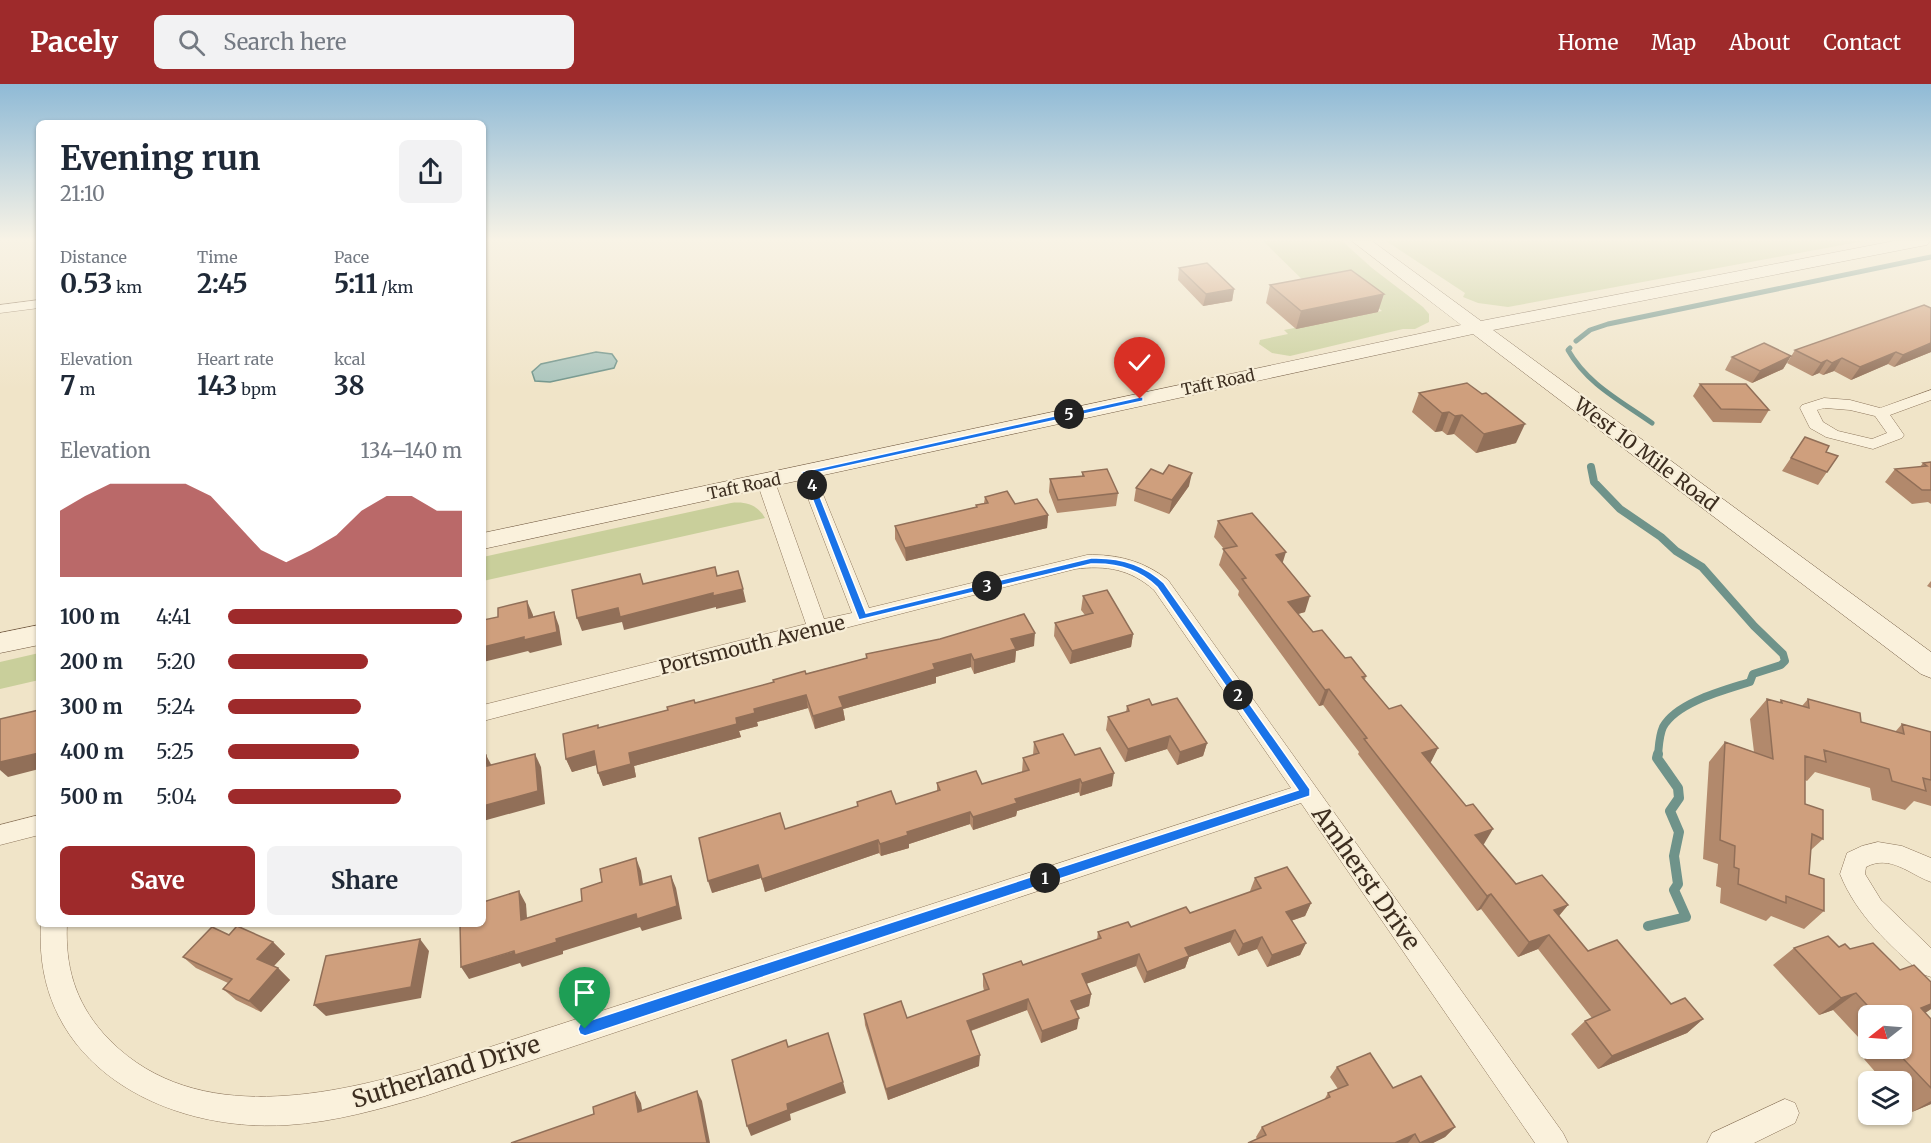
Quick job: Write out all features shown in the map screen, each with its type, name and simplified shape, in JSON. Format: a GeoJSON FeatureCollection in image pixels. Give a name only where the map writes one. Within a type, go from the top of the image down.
{"type":"FeatureCollection","features":[{"type":"Feature","properties":{"kind":"street","name":"West 10 Mile Road"},"geometry":{"type":"LineString","coordinates":[[1427,290],[1931,667]]}},
{"type":"Feature","properties":{"kind":"street","name":"Taft Road"},"geometry":{"type":"LineString","coordinates":[[486,540],[765,482],[1332,357],[1662,290]]}},
{"type":"Feature","properties":{"kind":"street"},"geometry":{"type":"LineString","coordinates":[[0,309],[36,304]]}},
{"type":"Feature","properties":{"kind":"street"},"geometry":{"type":"LineString","coordinates":[[1881,413],[1896,435],[1873,444],[1832,434],[1816,425],[1808,408],[1824,403],[1850,405],[1881,413],[1931,395]]}},
{"type":"Feature","properties":{"kind":"street"},"geometry":{"type":"LineString","coordinates":[[806,472],[863,617]]}},
{"type":"Feature","properties":{"kind":"street"},"geometry":{"type":"LineString","coordinates":[[765,482],[818,629]]}},
{"type":"Feature","properties":{"kind":"street","name":"Portsmouth Avenue"},"geometry":{"type":"LineString","coordinates":[[486,712],[1075,563],[1105,560],[1128,564]]}},
{"type":"Feature","properties":{"kind":"street","name":"Amherst Drive"},"geometry":{"type":"LineString","coordinates":[[1128,564],[1152,576],[1161,585],[1553,1143]]}},
{"type":"Feature","properties":{"kind":"street"},"geometry":{"type":"LineString","coordinates":[[0,643],[36,636]]}},
{"type":"Feature","properties":{"kind":"street","name":"Sutherland Drive"},"geometry":{"type":"LineString","coordinates":[[54,927],[52,949],[55,970],[68,1008],[102,1054],[122,1070],[161,1092],[215,1108],[250,1111],[320,1108],[425,1082],[1306,792]]}},
{"type":"Feature","properties":{"kind":"street"},"geometry":{"type":"LineString","coordinates":[[0,835],[36,826]]}},
{"type":"Feature","properties":{"kind":"street"},"geometry":{"type":"LineString","coordinates":[[1931,871],[1904,856],[1874,852],[1860,855],[1853,864],[1852,875],[1866,902],[1931,965]]}},
{"type":"Feature","properties":{"kind":"street"},"geometry":{"type":"LineString","coordinates":[[1722,1143],[1785,1113]]}},
{"type":"Feature","properties":{"kind":"green space"},"geometry":{"type":"Polygon","coordinates":[[[1313,290],[1401,290],[1423,307],[1429,314],[1429,322],[1415,329],[1403,329],[1290,356],[1272,353],[1259,344],[1260,340],[1288,334],[1284,330],[1382,311],[1366,298],[1316,293],[1313,290]]]}},
{"type":"Feature","properties":{"kind":"green space"},"geometry":{"type":"Polygon","coordinates":[[[1461,290],[1597,290],[1508,307],[1478,303],[1463,297],[1465,293],[1461,290]]]}},
{"type":"Feature","properties":{"kind":"green space"},"geometry":{"type":"Polygon","coordinates":[[[731,503],[751,505],[765,518],[486,580],[486,556],[731,503]]]}},
{"type":"Feature","properties":{"kind":"green space"},"geometry":{"type":"Polygon","coordinates":[[[36,654],[36,681],[0,689],[0,662],[36,654]]]}},
{"type":"Feature","properties":{"kind":"water"},"geometry":{"type":"Polygon","coordinates":[[[596,352],[612,354],[617,361],[614,368],[550,382],[535,381],[532,372],[541,364],[596,352]]]}},
{"type":"Feature","properties":{"kind":"building"},"geometry":{"type":"Polygon","coordinates":[[[1202,290],[1226,290],[1206,294],[1202,290]]]}},
{"type":"Feature","properties":{"kind":"building"},"geometry":{"type":"Polygon","coordinates":[[[1276,290],[1379,290],[1384,294],[1301,311],[1276,290]]]}},
{"type":"Feature","properties":{"kind":"building"},"geometry":{"type":"Polygon","coordinates":[[[1924,305],[1931,308],[1931,343],[1903,355],[1896,352],[1860,367],[1842,358],[1832,363],[1827,360],[1821,363],[1795,350],[1924,305]]]}},
{"type":"Feature","properties":{"kind":"building"},"geometry":{"type":"Polygon","coordinates":[[[1764,343],[1791,356],[1760,371],[1732,357],[1764,343]]]}},
{"type":"Feature","properties":{"kind":"building"},"geometry":{"type":"Polygon","coordinates":[[[1467,383],[1482,394],[1486,393],[1525,424],[1484,434],[1462,415],[1442,413],[1419,393],[1467,383]]]}},
{"type":"Feature","properties":{"kind":"building"},"geometry":{"type":"Polygon","coordinates":[[[1700,384],[1746,384],[1769,410],[1721,409],[1700,384]]]}},
{"type":"Feature","properties":{"kind":"building"},"geometry":{"type":"Polygon","coordinates":[[[1805,437],[1829,446],[1826,452],[1838,456],[1827,472],[1791,458],[1805,437]]]}},
{"type":"Feature","properties":{"kind":"building"},"geometry":{"type":"Polygon","coordinates":[[[1931,462],[1931,490],[1922,490],[1895,469],[1927,466],[1923,463],[1931,462]]]}},
{"type":"Feature","properties":{"kind":"building"},"geometry":{"type":"Polygon","coordinates":[[[1169,465],[1192,473],[1172,500],[1136,488],[1151,469],[1163,474],[1169,465]]]}},
{"type":"Feature","properties":{"kind":"building"},"geometry":{"type":"Polygon","coordinates":[[[1107,469],[1118,493],[1058,500],[1050,479],[1084,476],[1082,472],[1107,469]]]}},
{"type":"Feature","properties":{"kind":"building"},"geometry":{"type":"Polygon","coordinates":[[[1007,491],[1015,504],[1037,499],[1048,515],[905,548],[895,526],[977,507],[976,505],[988,503],[985,497],[1007,491]]]}},
{"type":"Feature","properties":{"kind":"building"},"geometry":{"type":"Polygon","coordinates":[[[1252,513],[1286,552],[1276,555],[1310,596],[1288,602],[1313,632],[1322,630],[1345,658],[1351,657],[1366,676],[1362,677],[1389,709],[1401,705],[1438,748],[1422,753],[1466,806],[1473,804],[1493,829],[1475,835],[1516,884],[1542,875],[1568,905],[1554,910],[1588,951],[1617,940],[1671,1004],[1685,998],[1703,1019],[1612,1056],[1585,1021],[1610,1010],[1549,935],[1529,942],[1491,894],[1487,896],[1364,739],[1367,738],[1329,689],[1325,690],[1242,579],[1246,578],[1223,549],[1237,546],[1218,521],[1252,513]]]}},
{"type":"Feature","properties":{"kind":"building"},"geometry":{"type":"Polygon","coordinates":[[[715,567],[717,576],[738,571],[743,589],[713,596],[713,593],[620,617],[618,608],[577,618],[572,590],[640,574],[643,584],[715,567]]]}},
{"type":"Feature","properties":{"kind":"building"},"geometry":{"type":"Polygon","coordinates":[[[1107,590],[1133,634],[1072,651],[1055,623],[1093,613],[1083,596],[1107,590]]]}},
{"type":"Feature","properties":{"kind":"building"},"geometry":{"type":"Polygon","coordinates":[[[527,601],[529,618],[554,612],[557,632],[486,646],[486,619],[498,617],[498,608],[527,601]]]}},
{"type":"Feature","properties":{"kind":"building"},"geometry":{"type":"Polygon","coordinates":[[[1024,614],[1035,633],[1011,639],[1016,649],[974,660],[971,654],[933,664],[935,669],[839,697],[843,707],[813,716],[806,695],[754,709],[755,713],[736,718],[737,724],[629,753],[631,764],[598,773],[594,751],[566,759],[563,734],[598,725],[598,728],[668,710],[667,707],[694,700],[695,703],[774,682],[773,680],[805,671],[806,674],[867,658],[866,654],[940,639],[1024,614]]]}},
{"type":"Feature","properties":{"kind":"building"},"geometry":{"type":"Polygon","coordinates":[[[1177,698],[1207,743],[1180,752],[1170,736],[1128,749],[1108,717],[1129,711],[1127,706],[1149,699],[1152,705],[1177,698]]]}},
{"type":"Feature","properties":{"kind":"building"},"geometry":{"type":"Polygon","coordinates":[[[1767,699],[1782,703],[1781,700],[1809,708],[1808,699],[1860,713],[1861,722],[1904,734],[1902,724],[1931,732],[1931,780],[1923,778],[1926,791],[1892,781],[1889,769],[1824,750],[1826,762],[1805,756],[1805,804],[1823,810],[1823,839],[1812,834],[1809,874],[1824,879],[1824,911],[1786,896],[1786,903],[1738,884],[1739,869],[1734,867],[1735,846],[1720,840],[1725,742],[1773,759],[1767,699]]]}},
{"type":"Feature","properties":{"kind":"building"},"geometry":{"type":"Polygon","coordinates":[[[36,711],[36,754],[0,762],[0,719],[36,711]]]}},
{"type":"Feature","properties":{"kind":"building"},"geometry":{"type":"Polygon","coordinates":[[[1063,734],[1075,755],[1100,748],[1114,773],[1082,783],[1080,779],[1015,799],[1017,803],[973,817],[970,812],[907,832],[908,835],[880,844],[878,840],[762,879],[758,865],[708,881],[699,838],[780,813],[785,829],[858,806],[857,802],[891,791],[896,804],[940,790],[937,783],[976,771],[982,784],[1029,770],[1023,758],[1039,753],[1034,742],[1063,734]]]}},
{"type":"Feature","properties":{"kind":"building"},"geometry":{"type":"Polygon","coordinates":[[[535,754],[538,791],[486,805],[486,755],[487,766],[535,754]]]}},
{"type":"Feature","properties":{"kind":"building"},"geometry":{"type":"Polygon","coordinates":[[[636,858],[640,885],[671,876],[677,906],[637,919],[636,914],[556,939],[557,942],[515,955],[514,951],[461,967],[460,927],[486,927],[486,901],[519,891],[521,920],[582,901],[581,889],[602,882],[600,869],[636,858]]]}},
{"type":"Feature","properties":{"kind":"building"},"geometry":{"type":"Polygon","coordinates":[[[1287,867],[1311,903],[1286,912],[1306,943],[1272,955],[1262,937],[1243,944],[1235,930],[1185,948],[1189,956],[1147,972],[1139,954],[1082,974],[1091,994],[1071,1001],[1079,1018],[1042,1031],[1028,999],[967,1021],[980,1055],[886,1089],[864,1014],[901,1001],[907,1018],[989,989],[983,974],[1021,961],[1023,965],[1101,938],[1098,932],[1128,922],[1131,927],[1186,907],[1190,913],[1261,888],[1255,878],[1287,867]]]}},
{"type":"Feature","properties":{"kind":"building"},"geometry":{"type":"Polygon","coordinates":[[[212,927],[229,935],[236,927],[239,927],[273,942],[257,959],[278,968],[249,1001],[223,989],[232,979],[183,957],[212,927]]]}},
{"type":"Feature","properties":{"kind":"building"},"geometry":{"type":"Polygon","coordinates":[[[1828,936],[1839,947],[1845,944],[1850,949],[1873,943],[1900,970],[1914,965],[1931,982],[1931,1004],[1921,1008],[1931,1019],[1931,1088],[1903,1059],[1912,1059],[1912,1005],[1867,1005],[1856,993],[1841,998],[1794,948],[1828,936]]]}},
{"type":"Feature","properties":{"kind":"building"},"geometry":{"type":"Polygon","coordinates":[[[420,939],[411,987],[314,1005],[326,956],[420,939]]]}},
{"type":"Feature","properties":{"kind":"building"},"geometry":{"type":"Polygon","coordinates":[[[828,1033],[843,1082],[787,1104],[788,1110],[747,1126],[732,1060],[786,1040],[788,1047],[828,1033]]]}},
{"type":"Feature","properties":{"kind":"building"},"geometry":{"type":"Polygon","coordinates":[[[1370,1053],[1393,1088],[1421,1076],[1455,1127],[1420,1143],[1415,1134],[1395,1143],[1248,1143],[1266,1135],[1262,1127],[1330,1097],[1328,1093],[1348,1085],[1337,1067],[1370,1053]]]}},
{"type":"Feature","properties":{"kind":"building"},"geometry":{"type":"Polygon","coordinates":[[[697,1091],[707,1143],[511,1143],[594,1114],[593,1107],[635,1092],[638,1112],[697,1091]]]}},
{"type":"Feature","properties":{"kind":"waterway"},"geometry":{"type":"LineString","coordinates":[[1576,341],[1590,330],[1608,324],[1770,290]]}},
{"type":"Feature","properties":{"kind":"waterway"},"geometry":{"type":"LineString","coordinates":[[1570,348],[1568,350],[1585,373],[1652,423]]}},
{"type":"Feature","properties":{"kind":"waterway"},"geometry":{"type":"LineString","coordinates":[[1591,467],[1594,482],[1620,509],[1661,537],[1676,551],[1702,567],[1754,626],[1783,654],[1785,661],[1781,665],[1753,674],[1750,682],[1702,698],[1679,711],[1663,727],[1658,755]]}},
{"type":"Feature","properties":{"kind":"waterway"},"geometry":{"type":"LineString","coordinates":[[1648,926],[1686,917],[1674,890],[1678,884],[1674,856],[1679,832],[1670,811],[1679,798],[1678,788],[1657,758],[1658,754]]}},
{"type":"Feature","properties":{"kind":"route"},"geometry":{"type":"LineString","coordinates":[[585,1029],[1306,792],[1161,585],[1152,576],[1128,564],[1105,560],[1075,563],[863,617],[806,472],[1140,399]]}}]}
